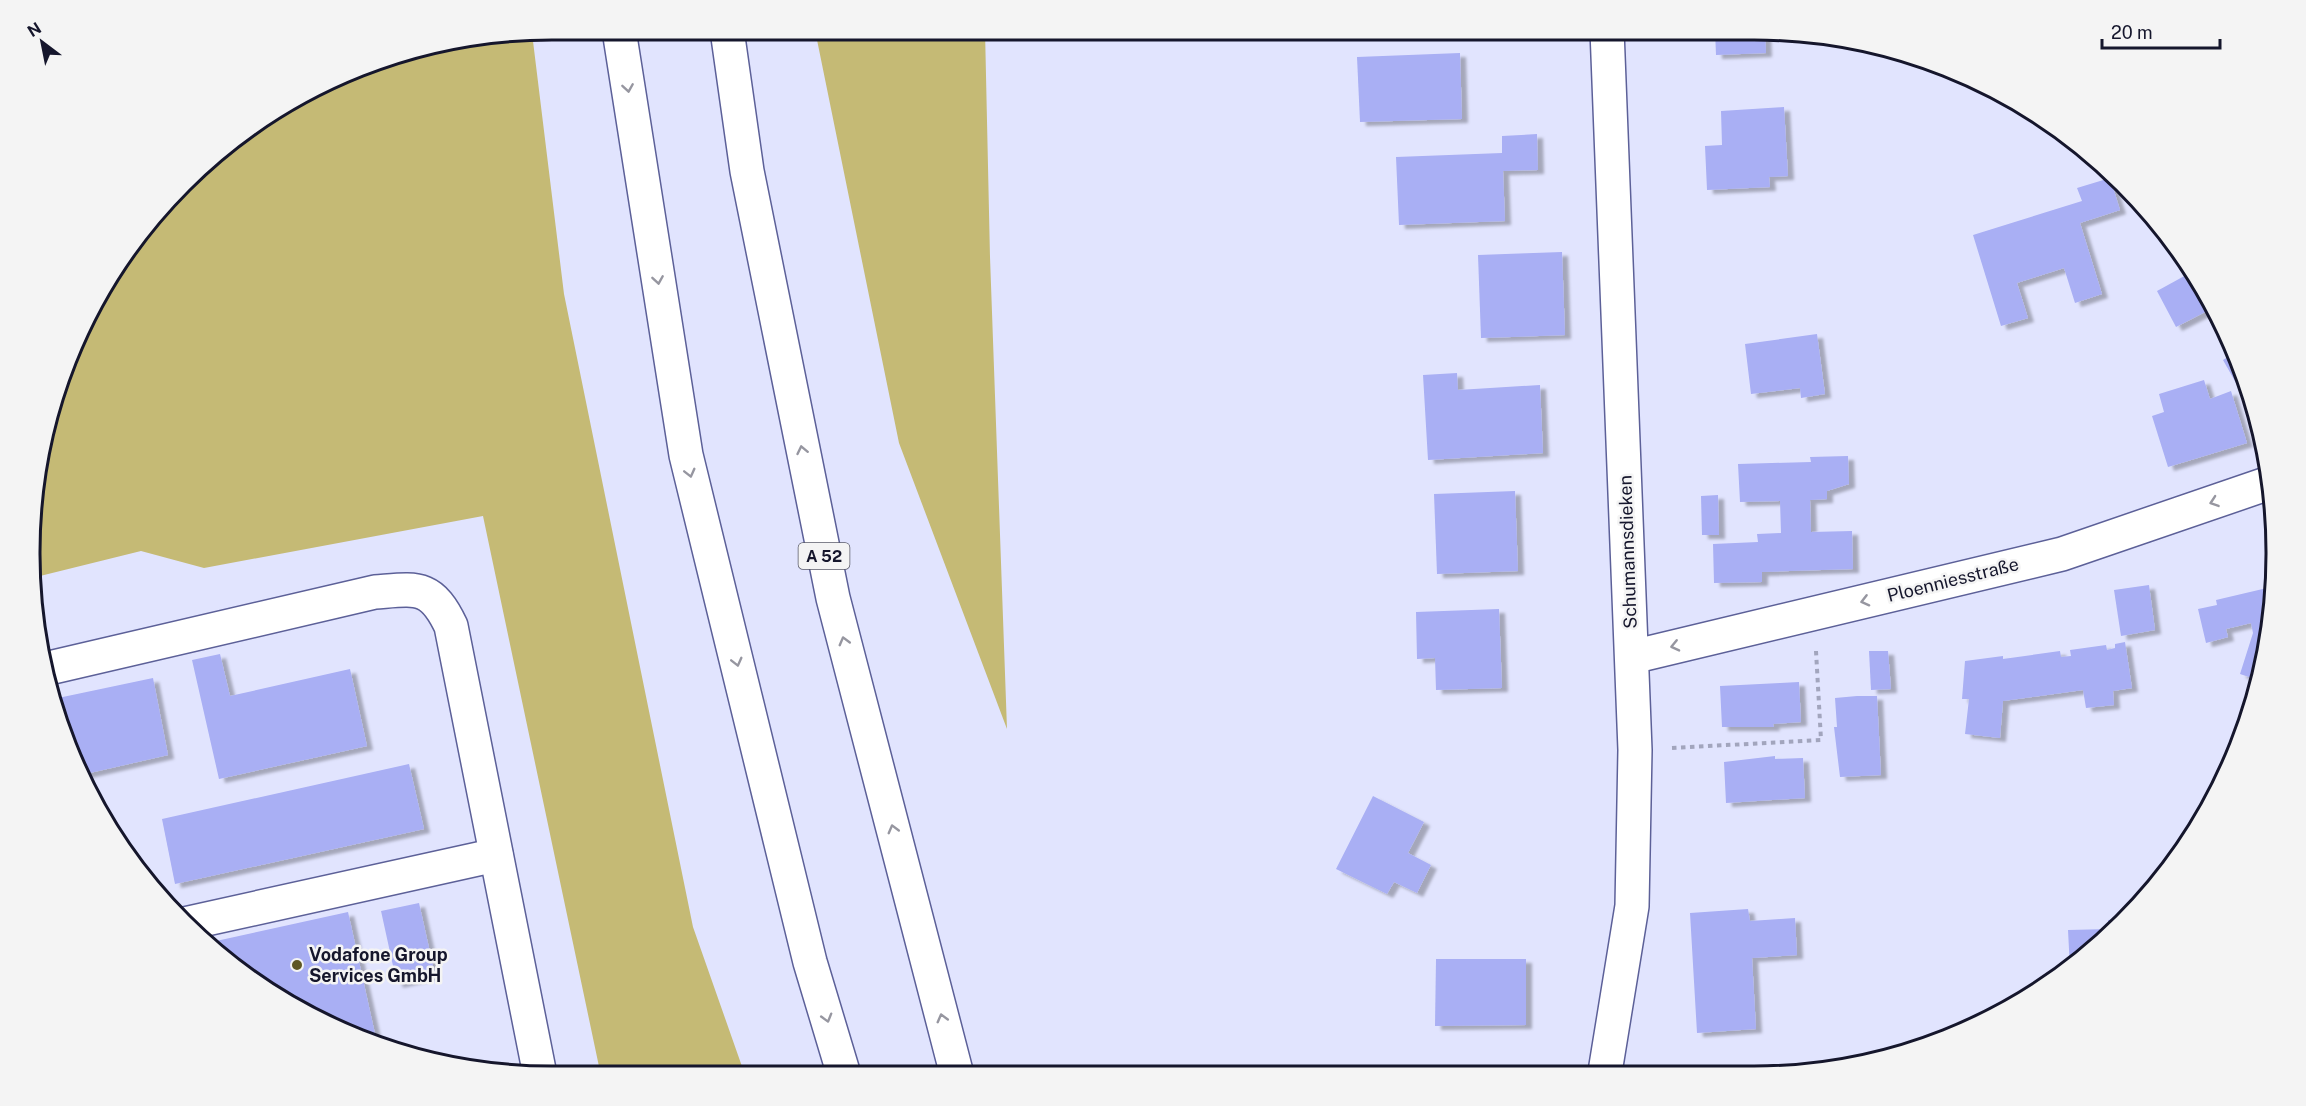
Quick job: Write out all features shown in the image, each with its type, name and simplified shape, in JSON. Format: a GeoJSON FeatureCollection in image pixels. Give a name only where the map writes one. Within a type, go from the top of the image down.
{"type":"FeatureCollection","features":[{"type":"Feature","properties":{"kind":"main road"},"geometry":{"type":"LineString","coordinates":[[621,40],[686,455],[810,962],[841,1066]]}},
{"type":"Feature","properties":{"kind":"main road","name":"A 52"},"geometry":{"type":"LineString","coordinates":[[728,40],[747,171],[833,598],[955,1066]]}},
{"type":"Feature","properties":{"kind":"main road","name":"Schumannsdieken"},"geometry":{"type":"LineString","coordinates":[[1606,1066],[1632,906],[1635,750],[1607,40]]}},
{"type":"Feature","properties":{"kind":"main road","name":"Ploenniesstraße"},"geometry":{"type":"LineString","coordinates":[[1632,657],[2062,554],[2261,486]]}},
{"type":"Feature","properties":{"kind":"main road"},"geometry":{"type":"LineString","coordinates":[[53,667],[375,592],[417,589],[440,603],[451,626],[538,1065]]}},
{"type":"Feature","properties":{"kind":"main road"},"geometry":{"type":"LineString","coordinates":[[197,921],[496,855]]}},
{"type":"Feature","properties":{"kind":"path"},"geometry":{"type":"LineString","coordinates":[[1635,750],[1821,740],[1814,613]]}},
{"type":"Feature","properties":{"kind":"shaded area"},"geometry":{"type":"Polygon","coordinates":[[[817,40],[985,40],[990,257],[1007,729],[899,443],[817,40]]]}},
{"type":"Feature","properties":{"kind":"shaded area"},"geometry":{"type":"Polygon","coordinates":[[[533,41],[564,294],[693,927],[742,1066],[599,1066],[483,516],[204,568],[141,551],[41,576],[40,553],[45,486],[50,453],[68,388],[93,326],[127,268],[146,241],[191,191],[241,146],[268,127],[326,93],[420,58],[486,45],[533,41]]]}},
{"type":"Feature","properties":{"kind":"building"},"geometry":{"type":"Polygon","coordinates":[[[1715,40],[1765,41],[1766,53],[1716,55],[1715,40]]]}},
{"type":"Feature","properties":{"kind":"building"},"geometry":{"type":"Polygon","coordinates":[[[1460,53],[1462,119],[1360,122],[1357,57],[1460,53]]]}},
{"type":"Feature","properties":{"kind":"building"},"geometry":{"type":"Polygon","coordinates":[[[1784,107],[1788,176],[1769,177],[1770,187],[1707,190],[1705,146],[1722,145],[1721,111],[1784,107]]]}},
{"type":"Feature","properties":{"kind":"building"},"geometry":{"type":"Polygon","coordinates":[[[1537,134],[1538,170],[1503,171],[1505,221],[1399,225],[1396,157],[1502,153],[1502,136],[1537,134]]]}},
{"type":"Feature","properties":{"kind":"building"},"geometry":{"type":"Polygon","coordinates":[[[2103,180],[2114,190],[2120,210],[2080,223],[2102,294],[2075,303],[2064,268],[2017,283],[2028,318],[2001,326],[1973,235],[2082,201],[2077,188],[2103,180]]]}},
{"type":"Feature","properties":{"kind":"building"},"geometry":{"type":"Polygon","coordinates":[[[1562,252],[1565,335],[1481,338],[1478,255],[1562,252]]]}},
{"type":"Feature","properties":{"kind":"building"},"geometry":{"type":"Polygon","coordinates":[[[2184,276],[2205,312],[2176,327],[2157,291],[2184,276]]]}},
{"type":"Feature","properties":{"kind":"building"},"geometry":{"type":"Polygon","coordinates":[[[1817,334],[1825,394],[1801,398],[1800,388],[1751,394],[1745,344],[1817,334]]]}},
{"type":"Feature","properties":{"kind":"building"},"geometry":{"type":"Polygon","coordinates":[[[2226,358],[2236,383],[2223,360],[2226,358]]]}},
{"type":"Feature","properties":{"kind":"building"},"geometry":{"type":"Polygon","coordinates":[[[1457,373],[1458,390],[1540,385],[1543,453],[1428,460],[1423,375],[1457,373]]]}},
{"type":"Feature","properties":{"kind":"building"},"geometry":{"type":"Polygon","coordinates":[[[2204,380],[2210,399],[2231,391],[2247,443],[2168,467],[2152,416],[2164,412],[2159,394],[2204,380]]]}},
{"type":"Feature","properties":{"kind":"building"},"geometry":{"type":"Polygon","coordinates":[[[1848,456],[1849,484],[1827,491],[1827,499],[1810,500],[1811,532],[1852,531],[1853,569],[1762,572],[1762,582],[1714,583],[1713,544],[1758,542],[1757,534],[1781,533],[1780,501],[1740,502],[1738,464],[1811,462],[1810,457],[1848,456]]]}},
{"type":"Feature","properties":{"kind":"building"},"geometry":{"type":"Polygon","coordinates":[[[1515,491],[1518,571],[1437,574],[1434,494],[1515,491]]]}},
{"type":"Feature","properties":{"kind":"building"},"geometry":{"type":"Polygon","coordinates":[[[1718,495],[1719,535],[1702,535],[1701,496],[1718,495]]]}},
{"type":"Feature","properties":{"kind":"building"},"geometry":{"type":"Polygon","coordinates":[[[2149,585],[2155,630],[2121,636],[2114,590],[2149,585]]]}},
{"type":"Feature","properties":{"kind":"building"},"geometry":{"type":"Polygon","coordinates":[[[2264,589],[2256,653],[2250,677],[2240,674],[2253,633],[2251,623],[2226,629],[2228,637],[2206,643],[2198,609],[2217,605],[2216,600],[2264,589]]]}},
{"type":"Feature","properties":{"kind":"building"},"geometry":{"type":"Polygon","coordinates":[[[1499,609],[1502,688],[1436,690],[1435,658],[1417,659],[1416,612],[1499,609]]]}},
{"type":"Feature","properties":{"kind":"building"},"geometry":{"type":"Polygon","coordinates":[[[2125,642],[2132,688],[2113,691],[2114,705],[2086,708],[2083,690],[2003,701],[2000,738],[1965,734],[1969,699],[1962,699],[1965,661],[2003,656],[2003,659],[2060,651],[2061,657],[2071,656],[2070,650],[2106,645],[2107,650],[2115,648],[2115,644],[2125,642]]]}},
{"type":"Feature","properties":{"kind":"building"},"geometry":{"type":"Polygon","coordinates":[[[1869,651],[1888,651],[1891,689],[1871,690],[1869,651]]]}},
{"type":"Feature","properties":{"kind":"building"},"geometry":{"type":"Polygon","coordinates":[[[220,654],[230,696],[350,669],[367,746],[219,779],[192,660],[220,654]]]}},
{"type":"Feature","properties":{"kind":"building"},"geometry":{"type":"Polygon","coordinates":[[[153,678],[168,755],[90,773],[62,697],[153,678]]]}},
{"type":"Feature","properties":{"kind":"building"},"geometry":{"type":"Polygon","coordinates":[[[1799,682],[1801,722],[1773,724],[1774,727],[1722,727],[1720,686],[1799,682]]]}},
{"type":"Feature","properties":{"kind":"building"},"geometry":{"type":"Polygon","coordinates":[[[1877,696],[1881,775],[1840,777],[1834,727],[1837,727],[1835,698],[1877,696]]]}},
{"type":"Feature","properties":{"kind":"building"},"geometry":{"type":"Polygon","coordinates":[[[1775,756],[1775,759],[1803,758],[1805,798],[1726,803],[1724,762],[1775,756]]]}},
{"type":"Feature","properties":{"kind":"building"},"geometry":{"type":"Polygon","coordinates":[[[409,764],[424,829],[175,884],[162,819],[409,764]]]}},
{"type":"Feature","properties":{"kind":"building"},"geometry":{"type":"Polygon","coordinates":[[[1373,796],[1424,822],[1408,853],[1431,865],[1417,893],[1394,882],[1387,894],[1336,869],[1373,796]]]}},
{"type":"Feature","properties":{"kind":"building"},"geometry":{"type":"Polygon","coordinates":[[[419,903],[435,975],[397,984],[381,911],[419,903]]]}},
{"type":"Feature","properties":{"kind":"building"},"geometry":{"type":"Polygon","coordinates":[[[1748,909],[1750,921],[1795,918],[1797,955],[1752,958],[1756,1029],[1697,1033],[1690,913],[1748,909]]]}},
{"type":"Feature","properties":{"kind":"building","name":"Vodafone Group Services GmbH"},"geometry":{"type":"Polygon","coordinates":[[[348,912],[375,1033],[326,1013],[297,997],[241,960],[218,941],[348,912]]]}},
{"type":"Feature","properties":{"kind":"building"},"geometry":{"type":"Polygon","coordinates":[[[2100,929],[2069,956],[2068,930],[2100,929]]]}},
{"type":"Feature","properties":{"kind":"building"},"geometry":{"type":"Polygon","coordinates":[[[1436,959],[1526,959],[1526,1025],[1435,1026],[1436,959]]]}},
{"type":"Feature","properties":{"kind":"place","name":"Vodafone Group Services GmbH"},"geometry":{"type":"Point","coordinates":[297,965]}}]}
